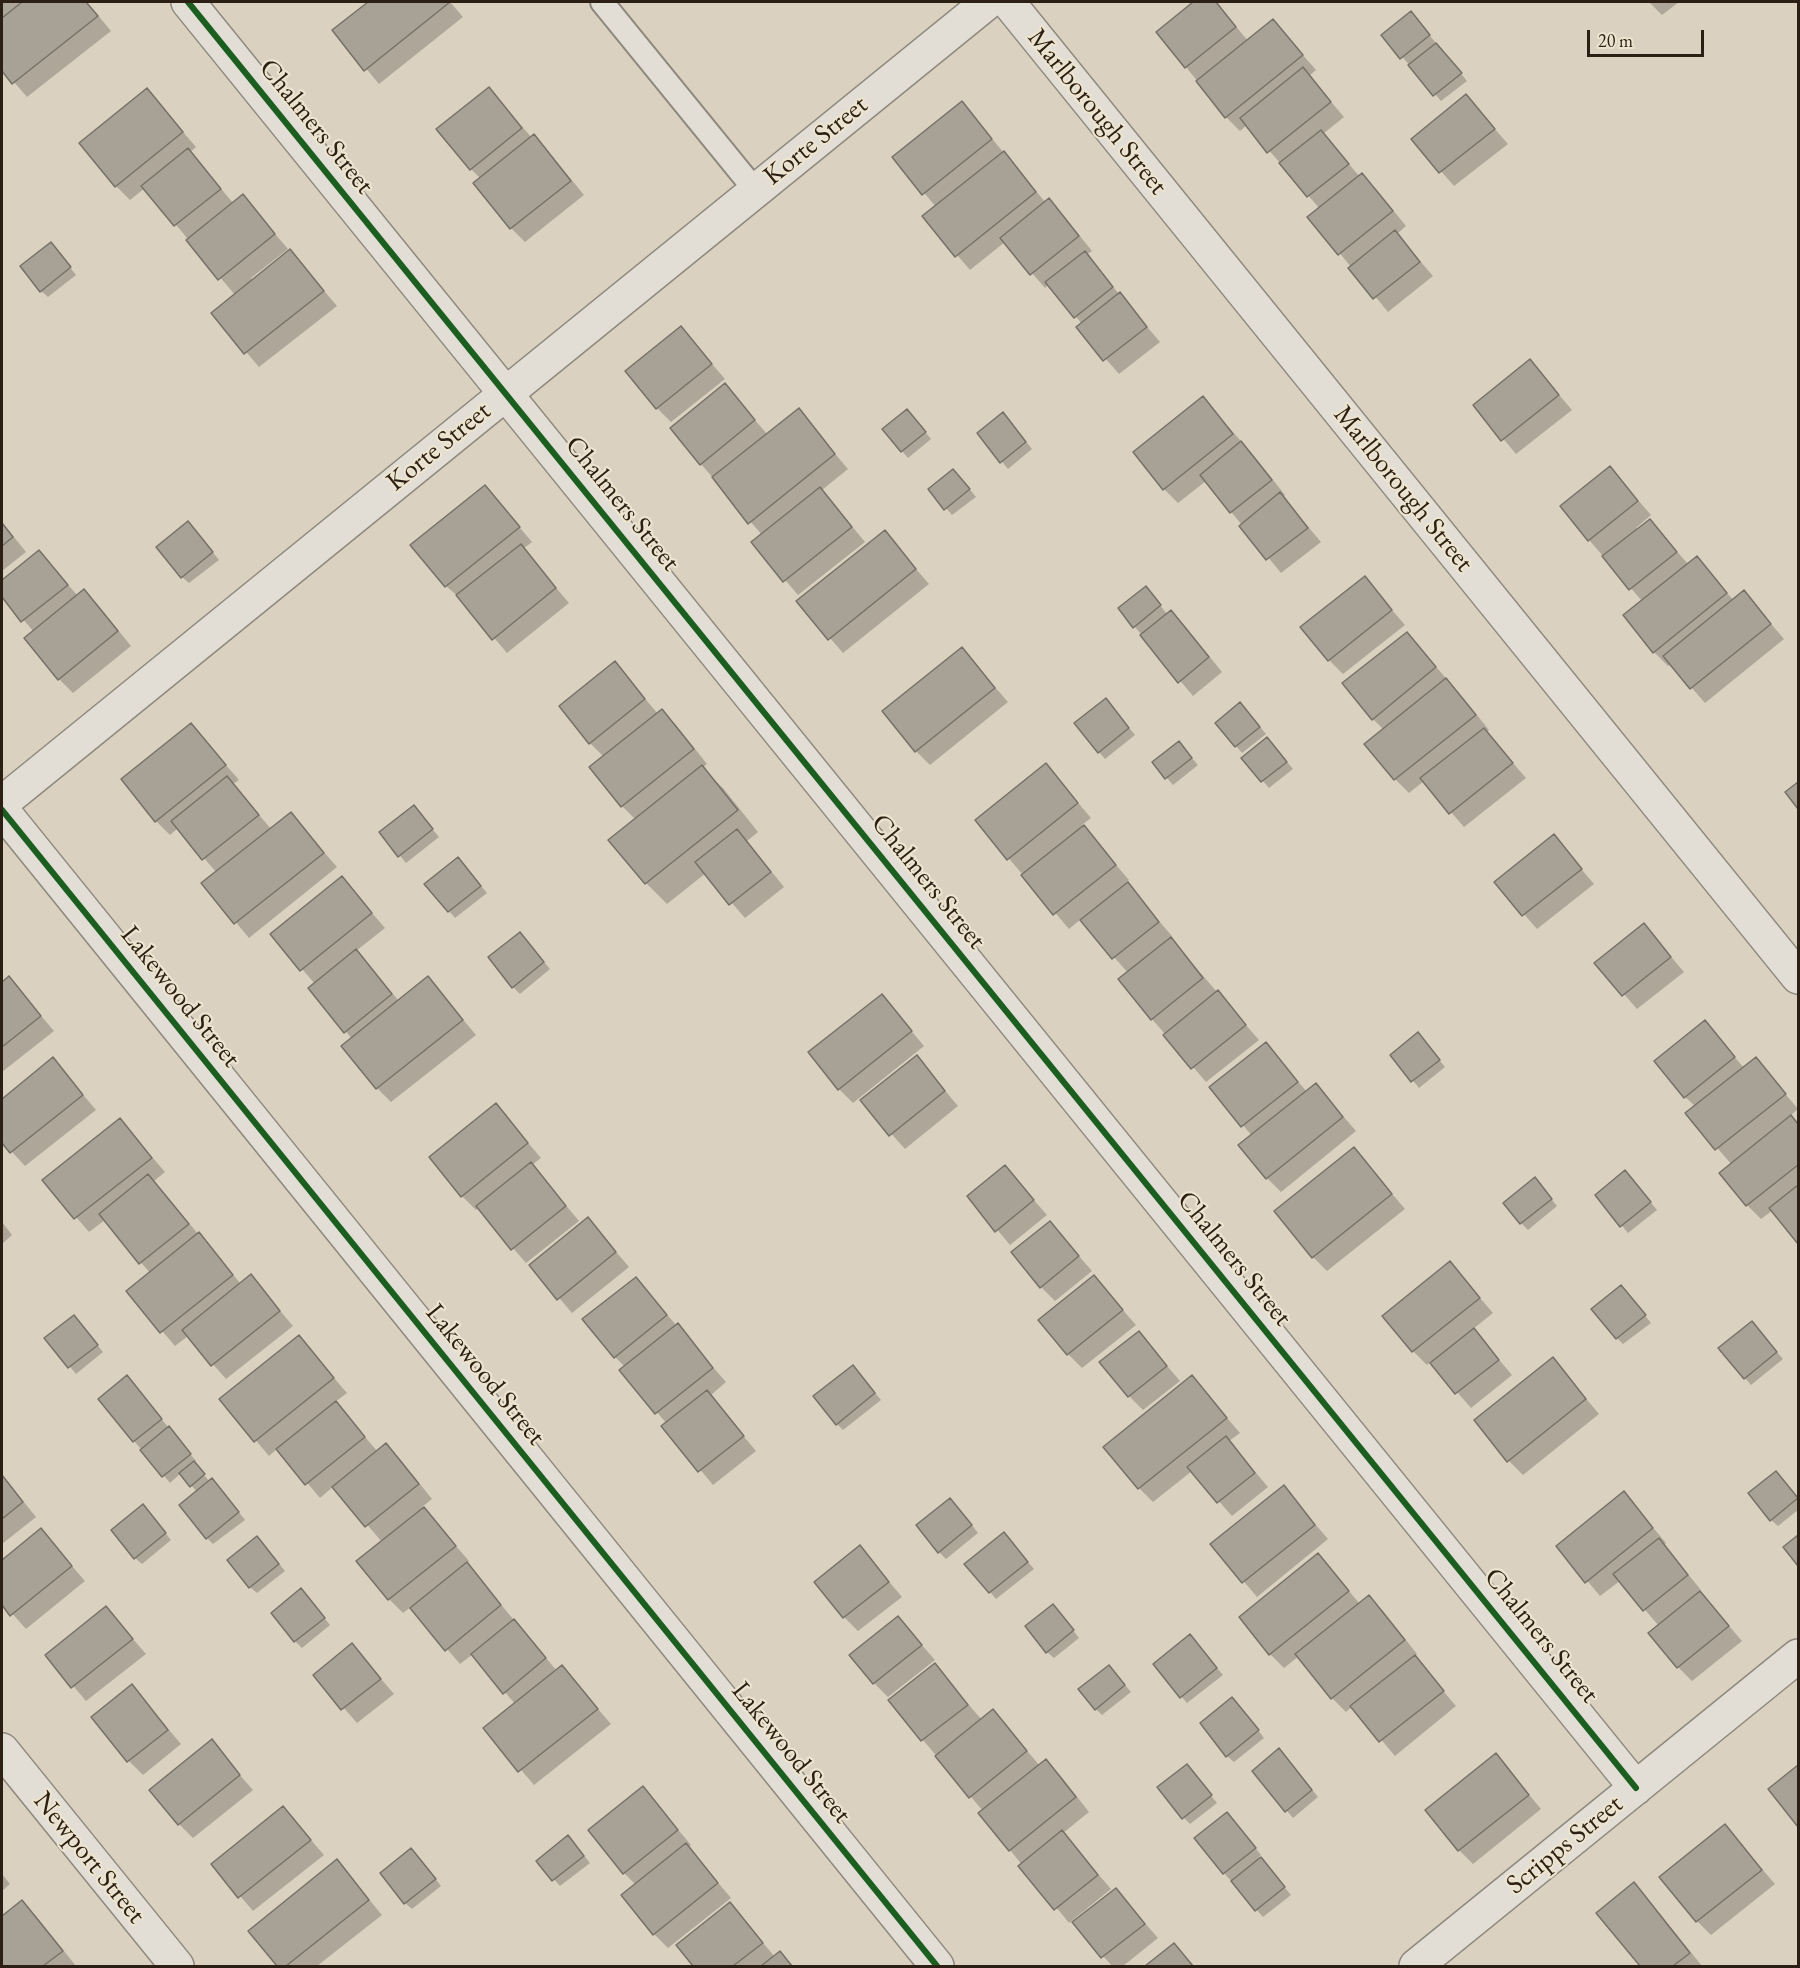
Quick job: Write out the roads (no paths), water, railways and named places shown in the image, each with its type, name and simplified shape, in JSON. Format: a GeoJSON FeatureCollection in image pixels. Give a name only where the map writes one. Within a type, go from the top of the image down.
{"type":"FeatureCollection","features":[{"type":"Feature","properties":{"kind":"street","name":"Chalmers Street"},"geometry":{"type":"LineString","coordinates":[[188,2],[1636,1788]]}},
{"type":"Feature","properties":{"kind":"street","name":"Korte Street"},"geometry":{"type":"LineString","coordinates":[[2,802],[988,2]]}},
{"type":"Feature","properties":{"kind":"street","name":"Marlborough Street"},"geometry":{"type":"LineString","coordinates":[[1008,2],[1798,978]]}},
{"type":"Feature","properties":{"kind":"street","name":"Lakewood Street"},"geometry":{"type":"LineString","coordinates":[[2,810],[937,1966]]}},
{"type":"Feature","properties":{"kind":"street","name":"Scripps Street"},"geometry":{"type":"LineString","coordinates":[[1416,1966],[1798,1656]]}},
{"type":"Feature","properties":{"kind":"street","name":"Newport Street"},"geometry":{"type":"LineString","coordinates":[[2,1750],[177,1966]]}},
{"type":"Feature","properties":{"kind":"lane"},"geometry":{"type":"LineString","coordinates":[[602,2],[755,190]]}}]}
